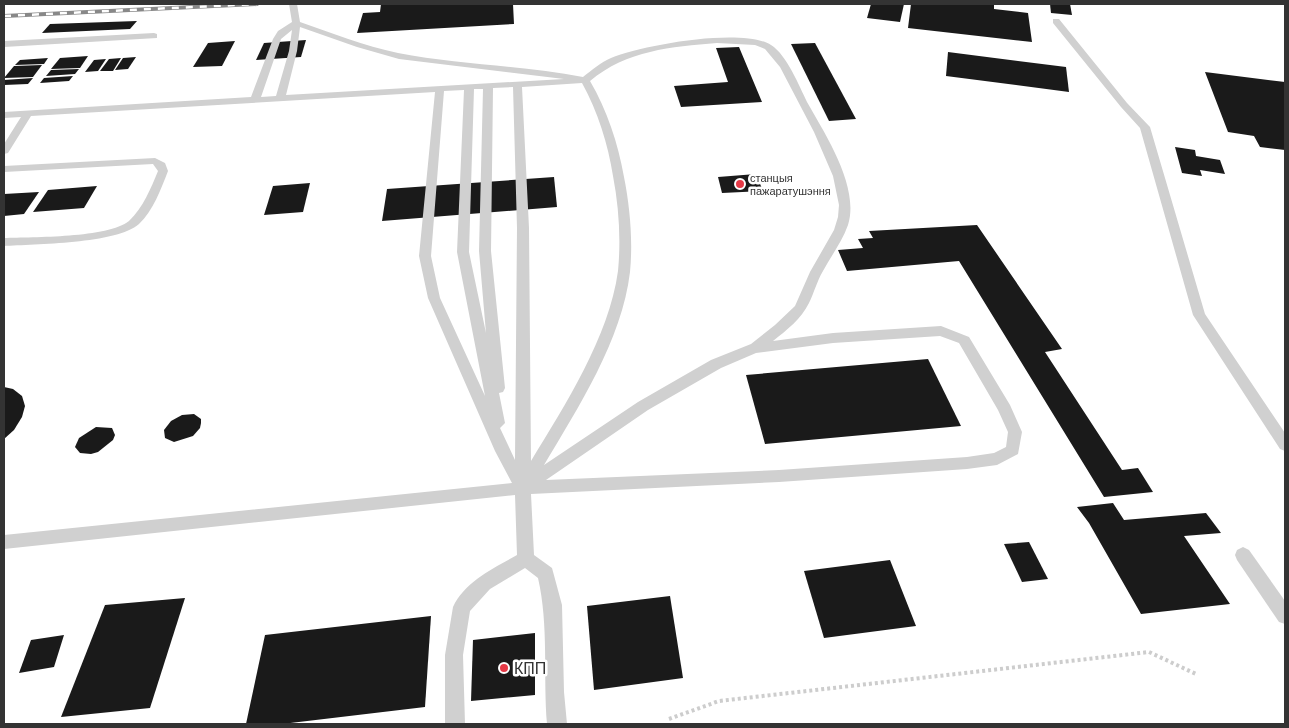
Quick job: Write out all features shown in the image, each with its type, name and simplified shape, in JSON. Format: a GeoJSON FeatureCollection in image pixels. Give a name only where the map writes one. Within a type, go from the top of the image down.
{"type":"FeatureCollection","features":[{"type":"Feature","properties":{"kind":"lane"},"geometry":{"type":"LineString","coordinates":[[280,98],[296,41],[293,4]]}},
{"type":"Feature","properties":{"kind":"lane"},"geometry":{"type":"LineString","coordinates":[[1056,21],[1124,105],[1145,127],[1199,315],[1285,445]]}},
{"type":"Feature","properties":{"kind":"lane"},"geometry":{"type":"LineString","coordinates":[[296,24],[397,56],[518,68],[585,80],[596,98],[614,152],[620,184],[624,223],[624,268],[611,322],[589,374],[523,488]]}},
{"type":"Feature","properties":{"kind":"lane"},"geometry":{"type":"LineString","coordinates":[[255,100],[277,39],[296,24]]}},
{"type":"Feature","properties":{"kind":"lane"},"geometry":{"type":"LineString","coordinates":[[4,44],[154,36]]}},
{"type":"Feature","properties":{"kind":"lane"},"geometry":{"type":"LineString","coordinates":[[4,115],[585,80],[602,66],[618,58],[663,46],[748,41],[768,47],[778,60],[818,129],[843,189],[846,205],[844,217],[835,242],[818,267],[799,310],[754,348]]}},
{"type":"Feature","properties":{"kind":"lane"},"geometry":{"type":"LineString","coordinates":[[517,84],[523,248],[523,488],[526,559]]}},
{"type":"Feature","properties":{"kind":"lane"},"geometry":{"type":"LineString","coordinates":[[488,86],[486,251],[504,451]]}},
{"type":"Feature","properties":{"kind":"lane"},"geometry":{"type":"LineString","coordinates":[[469,87],[463,252],[504,451]]}},
{"type":"Feature","properties":{"kind":"lane"},"geometry":{"type":"LineString","coordinates":[[440,89],[425,256],[434,298],[504,451],[523,488]]}},
{"type":"Feature","properties":{"kind":"lane"},"geometry":{"type":"LineString","coordinates":[[4,151],[28,114]]}},
{"type":"Feature","properties":{"kind":"lane"},"geometry":{"type":"LineString","coordinates":[[4,169],[155,161],[161,165],[163,171],[144,210],[131,225],[122,230],[86,236],[4,242]]}},
{"type":"Feature","properties":{"kind":"lane"},"geometry":{"type":"LineString","coordinates":[[4,542],[523,488],[779,476],[967,463],[997,459],[1013,450],[1016,432],[964,340],[941,331],[833,338],[754,348],[716,364],[643,406],[523,488]]}},
{"type":"Feature","properties":{"kind":"lane"},"geometry":{"type":"LineString","coordinates":[[1243,555],[1285,616]]}},
{"type":"Feature","properties":{"kind":"lane"},"geometry":{"type":"LineString","coordinates":[[455,724],[454,655],[462,607],[484,583],[526,559]]}},
{"type":"Feature","properties":{"kind":"lane"},"geometry":{"type":"LineString","coordinates":[[526,559],[546,574],[553,605],[554,692],[557,724]]}},
{"type":"Feature","properties":{"kind":"path"},"geometry":{"type":"LineString","coordinates":[[669,719],[719,701],[1149,652],[1196,674]]}},
{"type":"Feature","properties":{"kind":"building"},"geometry":{"type":"Polygon","coordinates":[[[381,4],[513,4],[514,24],[357,33],[363,13],[380,12],[381,4]]]}},
{"type":"Feature","properties":{"kind":"building"},"geometry":{"type":"Polygon","coordinates":[[[871,4],[904,4],[900,22],[867,18],[871,4]]]}},
{"type":"Feature","properties":{"kind":"building"},"geometry":{"type":"Polygon","coordinates":[[[911,4],[982,4],[994,5],[994,9],[1028,13],[1032,42],[908,28],[911,4]]]}},
{"type":"Feature","properties":{"kind":"building"},"geometry":{"type":"Polygon","coordinates":[[[1050,4],[1070,4],[1072,15],[1051,13],[1050,4]]]}},
{"type":"Feature","properties":{"kind":"building"},"geometry":{"type":"Polygon","coordinates":[[[137,21],[130,29],[42,33],[50,24],[137,21]]]}},
{"type":"Feature","properties":{"kind":"building"},"geometry":{"type":"Polygon","coordinates":[[[306,40],[301,57],[256,60],[264,43],[306,40]]]}},
{"type":"Feature","properties":{"kind":"building"},"geometry":{"type":"Polygon","coordinates":[[[235,41],[222,66],[193,67],[208,43],[235,41]]]}},
{"type":"Feature","properties":{"kind":"building"},"geometry":{"type":"Polygon","coordinates":[[[815,43],[856,119],[829,121],[791,44],[815,43]]]}},
{"type":"Feature","properties":{"kind":"building"},"geometry":{"type":"Polygon","coordinates":[[[739,47],[762,102],[681,107],[674,86],[728,82],[716,48],[739,47]]]}},
{"type":"Feature","properties":{"kind":"building"},"geometry":{"type":"Polygon","coordinates":[[[948,52],[1066,67],[1069,92],[946,76],[948,52]]]}},
{"type":"Feature","properties":{"kind":"building"},"geometry":{"type":"Polygon","coordinates":[[[88,56],[80,68],[51,69],[60,58],[88,56]]]}},
{"type":"Feature","properties":{"kind":"building"},"geometry":{"type":"Polygon","coordinates":[[[136,57],[128,69],[115,70],[123,58],[136,57]]]}},
{"type":"Feature","properties":{"kind":"building"},"geometry":{"type":"Polygon","coordinates":[[[48,58],[44,64],[15,65],[20,60],[48,58]]]}},
{"type":"Feature","properties":{"kind":"building"},"geometry":{"type":"Polygon","coordinates":[[[121,58],[113,71],[100,71],[109,59],[121,58]]]}},
{"type":"Feature","properties":{"kind":"building"},"geometry":{"type":"Polygon","coordinates":[[[106,59],[98,71],[85,72],[94,60],[106,59]]]}},
{"type":"Feature","properties":{"kind":"building"},"geometry":{"type":"Polygon","coordinates":[[[42,65],[33,77],[4,78],[14,66],[42,65]]]}},
{"type":"Feature","properties":{"kind":"building"},"geometry":{"type":"Polygon","coordinates":[[[79,69],[75,74],[46,76],[51,70],[79,69]]]}},
{"type":"Feature","properties":{"kind":"building"},"geometry":{"type":"Polygon","coordinates":[[[1205,72],[1285,82],[1285,150],[1260,147],[1254,136],[1228,132],[1205,72]]]}},
{"type":"Feature","properties":{"kind":"building"},"geometry":{"type":"Polygon","coordinates":[[[73,76],[69,81],[40,83],[44,78],[73,76]]]}},
{"type":"Feature","properties":{"kind":"building"},"geometry":{"type":"Polygon","coordinates":[[[33,78],[28,84],[4,85],[4,80],[33,78]]]}},
{"type":"Feature","properties":{"kind":"building"},"geometry":{"type":"Polygon","coordinates":[[[1175,147],[1195,150],[1196,156],[1220,160],[1225,174],[1200,170],[1202,176],[1182,173],[1175,147]]]}},
{"type":"Feature","properties":{"kind":"building","name":"станцыя пажаратушэння"},"geometry":{"type":"Polygon","coordinates":[[[756,174],[763,191],[722,193],[718,177],[756,174]]]}},
{"type":"Feature","properties":{"kind":"building"},"geometry":{"type":"Polygon","coordinates":[[[554,177],[557,207],[382,221],[387,189],[554,177]]]}},
{"type":"Feature","properties":{"kind":"building"},"geometry":{"type":"Polygon","coordinates":[[[310,183],[303,212],[264,215],[273,186],[310,183]]]}},
{"type":"Feature","properties":{"kind":"building"},"geometry":{"type":"Polygon","coordinates":[[[97,186],[84,208],[33,212],[48,190],[97,186]]]}},
{"type":"Feature","properties":{"kind":"building"},"geometry":{"type":"Polygon","coordinates":[[[39,192],[24,214],[4,216],[4,194],[39,192]]]}},
{"type":"Feature","properties":{"kind":"building"},"geometry":{"type":"Polygon","coordinates":[[[977,225],[1062,349],[1045,352],[1122,470],[1138,468],[1153,492],[1104,497],[959,261],[847,271],[838,250],[863,248],[858,239],[873,238],[869,231],[977,225]]]}},
{"type":"Feature","properties":{"kind":"building"},"geometry":{"type":"Polygon","coordinates":[[[928,359],[961,426],[765,444],[746,375],[928,359]]]}},
{"type":"Feature","properties":{"kind":"building"},"geometry":{"type":"Polygon","coordinates":[[[4,387],[13,389],[22,396],[25,406],[22,417],[14,430],[4,439],[4,387]]]}},
{"type":"Feature","properties":{"kind":"building"},"geometry":{"type":"Polygon","coordinates":[[[194,414],[201,419],[201,423],[200,428],[193,436],[174,442],[165,438],[164,430],[171,421],[182,415],[194,414]]]}},
{"type":"Feature","properties":{"kind":"building"},"geometry":{"type":"Polygon","coordinates":[[[96,427],[112,428],[115,435],[113,440],[98,452],[91,454],[80,453],[75,447],[79,438],[96,427]]]}},
{"type":"Feature","properties":{"kind":"building"},"geometry":{"type":"Polygon","coordinates":[[[1113,503],[1124,520],[1206,513],[1221,533],[1184,536],[1230,604],[1141,614],[1089,523],[1077,507],[1113,503]]]}},
{"type":"Feature","properties":{"kind":"building"},"geometry":{"type":"Polygon","coordinates":[[[1029,542],[1048,579],[1022,582],[1004,544],[1029,542]]]}},
{"type":"Feature","properties":{"kind":"building"},"geometry":{"type":"Polygon","coordinates":[[[890,560],[916,626],[824,638],[804,571],[890,560]]]}},
{"type":"Feature","properties":{"kind":"building"},"geometry":{"type":"Polygon","coordinates":[[[670,596],[683,678],[594,690],[587,606],[670,596]]]}},
{"type":"Feature","properties":{"kind":"building"},"geometry":{"type":"Polygon","coordinates":[[[185,598],[150,708],[61,717],[105,605],[185,598]]]}},
{"type":"Feature","properties":{"kind":"building"},"geometry":{"type":"Polygon","coordinates":[[[431,616],[425,707],[282,724],[246,724],[265,635],[431,616]]]}},
{"type":"Feature","properties":{"kind":"building","name":"КПП"},"geometry":{"type":"Polygon","coordinates":[[[535,633],[535,695],[471,701],[473,640],[535,633]]]}},
{"type":"Feature","properties":{"kind":"building"},"geometry":{"type":"Polygon","coordinates":[[[64,635],[54,667],[19,673],[31,640],[64,635]]]}},
{"type":"Feature","properties":{"kind":"railway"},"geometry":{"type":"LineString","coordinates":[[4,16],[257,4]]}},
{"type":"Feature","properties":{"kind":"place","name":"станцыя пажаратушэння"},"geometry":{"type":"Point","coordinates":[740,184]}},
{"type":"Feature","properties":{"kind":"place","name":"КПП"},"geometry":{"type":"Point","coordinates":[504,668]}}]}
